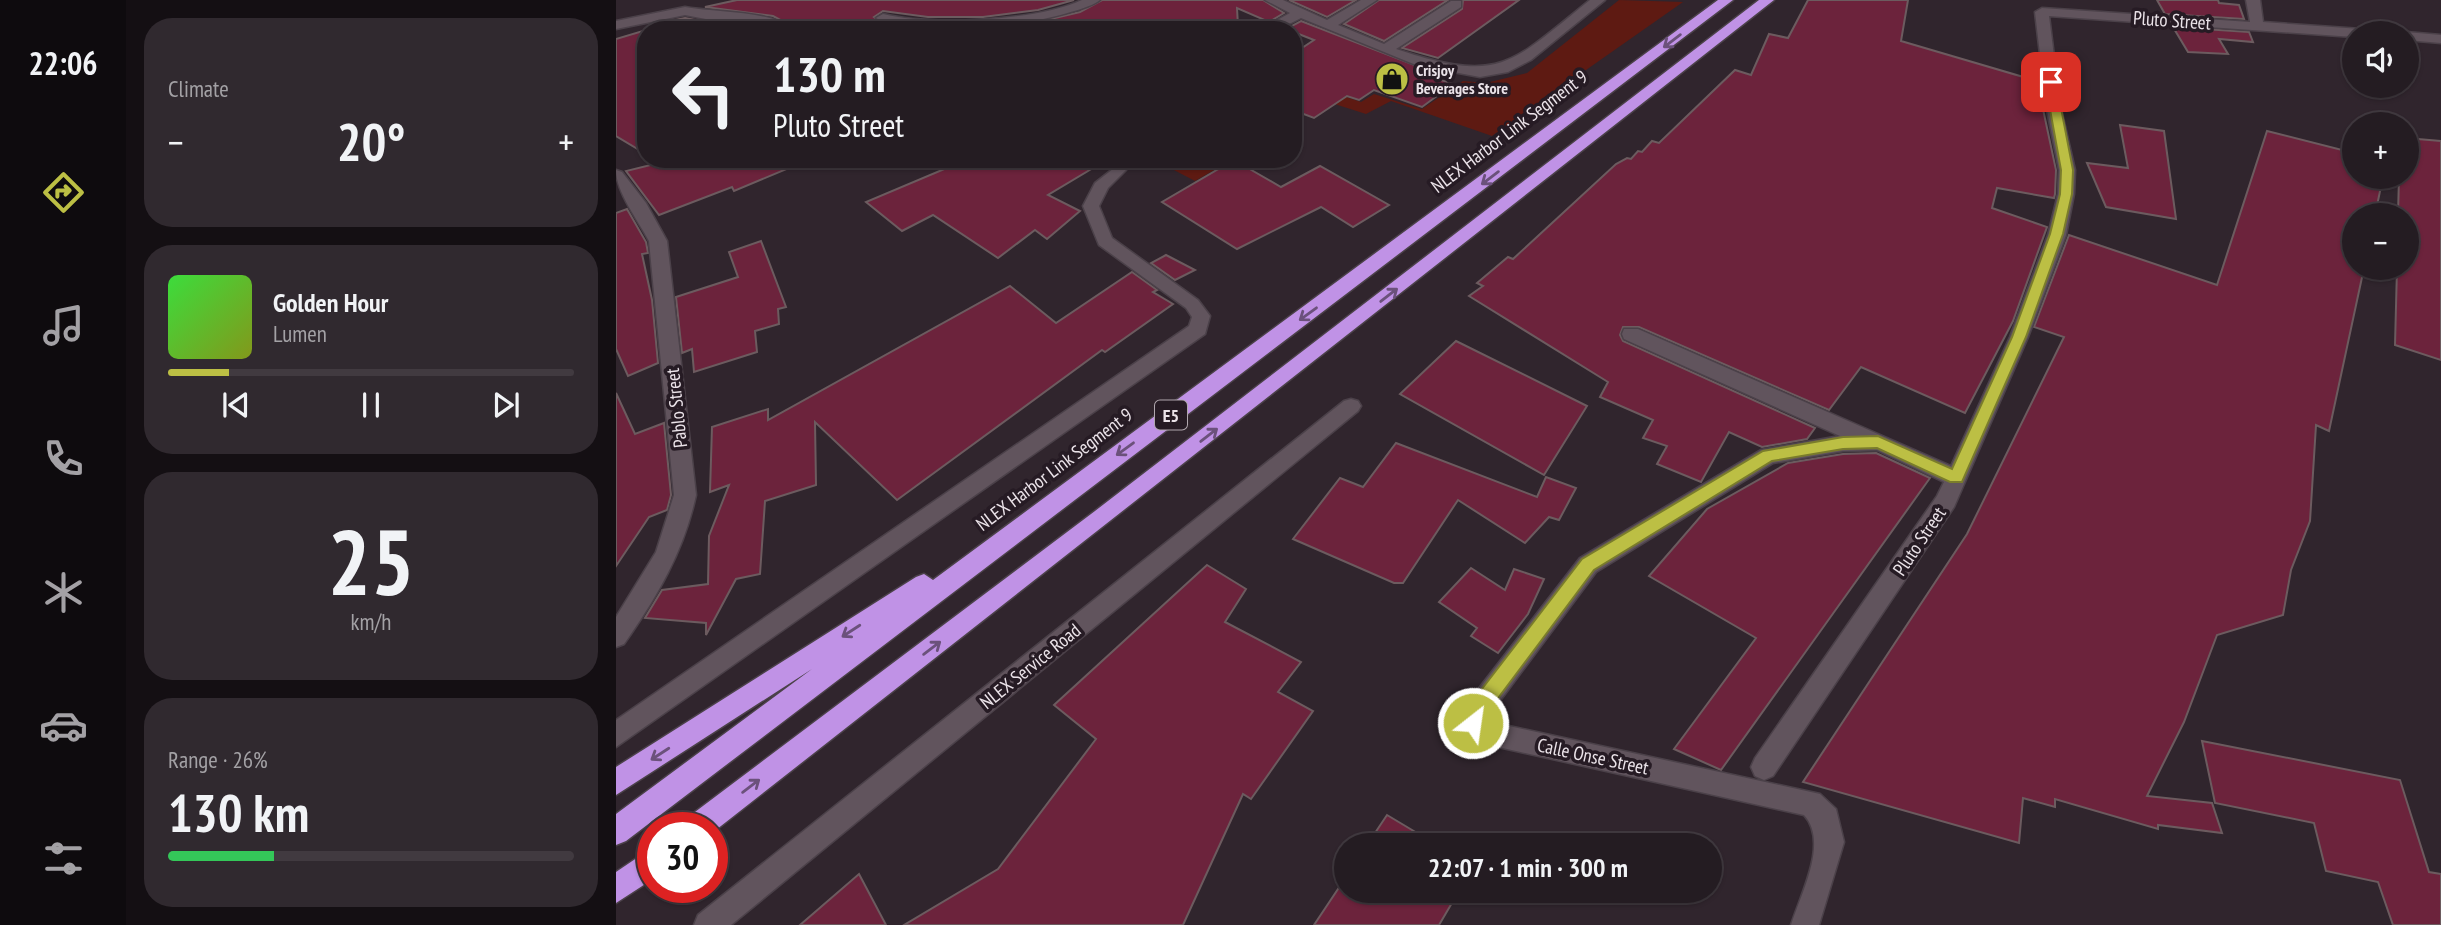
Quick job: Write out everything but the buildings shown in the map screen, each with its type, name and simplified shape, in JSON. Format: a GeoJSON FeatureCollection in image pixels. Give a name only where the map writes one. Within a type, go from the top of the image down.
{"type":"FeatureCollection","features":[{"type":"Feature","properties":{"kind":"highway","name":"NLEX Harbor Link Segment 9"},"geometry":{"type":"LineString","coordinates":[[616,831],[1726,0]]}},
{"type":"Feature","properties":{"kind":"highway","name":"E5"},"geometry":{"type":"LineString","coordinates":[[718,812],[1104,517],[1767,0]]}},
{"type":"Feature","properties":{"kind":"highway"},"geometry":{"type":"LineString","coordinates":[[616,782],[1073,488]]}},
{"type":"Feature","properties":{"kind":"highway"},"geometry":{"type":"LineString","coordinates":[[616,889],[637,873]]}},
{"type":"Feature","properties":{"kind":"street"},"geometry":{"type":"LineString","coordinates":[[616,25],[685,11],[719,0]]}},
{"type":"Feature","properties":{"kind":"street"},"geometry":{"type":"LineString","coordinates":[[1003,21],[1080,6],[1093,0]]}},
{"type":"Feature","properties":{"kind":"street"},"geometry":{"type":"LineString","coordinates":[[1272,0],[1388,48],[1461,73],[1495,71],[1520,60],[1598,0]]}},
{"type":"Feature","properties":{"kind":"street"},"geometry":{"type":"LineString","coordinates":[[1329,25],[1370,0]]}},
{"type":"Feature","properties":{"kind":"street"},"geometry":{"type":"LineString","coordinates":[[2253,0],[2257,26],[2342,32]]}},
{"type":"Feature","properties":{"kind":"street"},"geometry":{"type":"LineString","coordinates":[[1388,48],[1456,4]]}},
{"type":"Feature","properties":{"kind":"street"},"geometry":{"type":"LineString","coordinates":[[685,11],[706,21]]}},
{"type":"Feature","properties":{"kind":"street","name":"Pluto Street"},"geometry":{"type":"LineString","coordinates":[[1764,767],[1946,501],[2019,337],[2057,234],[2066,194],[2067,170],[2053,105],[2042,12],[2257,26]]}},
{"type":"Feature","properties":{"kind":"street"},"geometry":{"type":"LineString","coordinates":[[1285,21],[1301,13]]}},
{"type":"Feature","properties":{"kind":"street"},"geometry":{"type":"LineString","coordinates":[[719,21],[740,16],[758,21]]}},
{"type":"Feature","properties":{"kind":"street"},"geometry":{"type":"LineString","coordinates":[[883,18],[894,21]]}},
{"type":"Feature","properties":{"kind":"street"},"geometry":{"type":"LineString","coordinates":[[2419,37],[2441,39]]}},
{"type":"Feature","properties":{"kind":"street"},"geometry":{"type":"LineString","coordinates":[[616,735],[1198,329],[1200,316],[1192,304],[1105,241],[1091,206],[1101,186],[1118,170]]}},
{"type":"Feature","properties":{"kind":"street","name":"Pablo Street"},"geometry":{"type":"LineString","coordinates":[[616,175],[638,203],[659,241],[685,495],[671,550],[639,605],[616,636]]}},
{"type":"Feature","properties":{"kind":"street"},"geometry":{"type":"LineString","coordinates":[[1631,334],[1826,422],[1878,442]]}},
{"type":"Feature","properties":{"kind":"street","name":"NLEX Service Road"},"geometry":{"type":"LineString","coordinates":[[708,925],[1351,407]]}},
{"type":"Feature","properties":{"kind":"street","name":"Calle Onse Street"},"geometry":{"type":"LineString","coordinates":[[1805,925],[1830,842],[1826,819],[1811,803],[1476,731],[1473,723],[1475,713],[1588,565],[1768,456],[1843,443],[1878,442],[1956,478]]}},
{"type":"Feature","properties":{"kind":"shaded area"},"geometry":{"type":"Polygon","coordinates":[[[1619,0],[1683,2],[1492,136],[1391,101],[1366,114],[1302,94],[1310,85],[1361,102],[1374,94],[1422,109],[1463,81],[1486,83],[1527,73],[1619,0]]]}},
{"type":"Feature","properties":{"kind":"shaded area"},"geometry":{"type":"Polygon","coordinates":[[[1170,168],[1218,168],[1195,181],[1170,168]]]}},
{"type":"Feature","properties":{"kind":"place","name":"Crisjoy Beverages Store"},"geometry":{"type":"Point","coordinates":[1392,79]}},
{"type":"Feature","properties":{"kind":"route"},"geometry":{"type":"LineString","coordinates":[[1473,723],[1475,713],[1588,565],[1768,456],[1843,443],[1878,442],[1956,478],[2019,337],[2057,234],[2066,194],[2067,170],[2053,105],[2051,82]]}}]}
